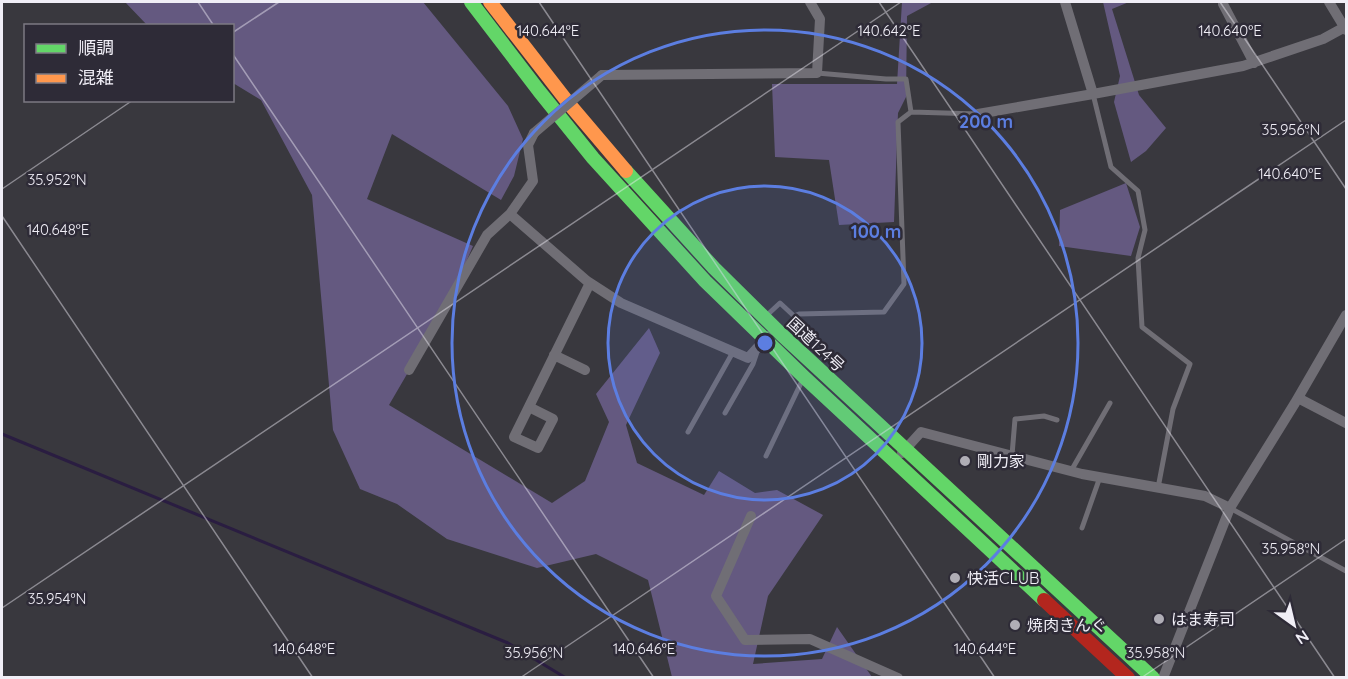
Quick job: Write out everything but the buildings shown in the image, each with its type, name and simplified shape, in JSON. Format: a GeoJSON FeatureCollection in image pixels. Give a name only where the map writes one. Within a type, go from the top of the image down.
{"type":"FeatureCollection","features":[{"type":"Feature","properties":{"kind":"highway","name":"国道124号"},"geometry":{"type":"LineString","coordinates":[[471,2],[594,158],[762,344],[804,377],[895,460],[1128,678]]}},
{"type":"Feature","properties":{"kind":"highway","name":"国道124号"},"geometry":{"type":"LineString","coordinates":[[490,2],[605,149],[715,269],[764,318],[1153,678]]}},
{"type":"Feature","properties":{"kind":"street"},"geometry":{"type":"LineString","coordinates":[[409,370],[487,235],[510,214],[533,181],[528,145],[534,133],[602,75],[817,73],[820,19],[810,2]]}},
{"type":"Feature","properties":{"kind":"street"},"geometry":{"type":"LineString","coordinates":[[1065,2],[1094,94]]}},
{"type":"Feature","properties":{"kind":"street"},"geometry":{"type":"LineString","coordinates":[[978,114],[1254,63],[1323,39],[1346,28],[1329,2]]}},
{"type":"Feature","properties":{"kind":"street"},"geometry":{"type":"LineString","coordinates":[[1223,4],[1254,63]]}},
{"type":"Feature","properties":{"kind":"street"},"geometry":{"type":"LineString","coordinates":[[510,214],[590,283],[621,303],[733,352],[748,358],[776,329]]}},
{"type":"Feature","properties":{"kind":"street"},"geometry":{"type":"LineString","coordinates":[[529,407],[590,283]]}},
{"type":"Feature","properties":{"kind":"street"},"geometry":{"type":"LineString","coordinates":[[1163,678],[1230,508],[1347,315]]}},
{"type":"Feature","properties":{"kind":"street"},"geometry":{"type":"LineString","coordinates":[[554,355],[585,370]]}},
{"type":"Feature","properties":{"kind":"street"},"geometry":{"type":"LineString","coordinates":[[1298,398],[1347,423]]}},
{"type":"Feature","properties":{"kind":"street"},"geometry":{"type":"LineString","coordinates":[[895,460],[921,432],[1071,471],[1205,496],[1230,508]]}},
{"type":"Feature","properties":{"kind":"street"},"geometry":{"type":"LineString","coordinates":[[751,516],[717,596],[745,640],[810,639],[898,678]]}},
{"type":"Feature","properties":{"kind":"lane"},"geometry":{"type":"LineString","coordinates":[[817,73],[906,79],[911,112]]}},
{"type":"Feature","properties":{"kind":"lane"},"geometry":{"type":"LineString","coordinates":[[1094,94],[1111,167],[1138,191],[1145,230],[1138,258],[1142,327],[1190,364],[1173,409],[1158,488]]}},
{"type":"Feature","properties":{"kind":"lane"},"geometry":{"type":"LineString","coordinates":[[764,318],[780,303],[794,316],[884,312],[904,284],[898,122],[911,112],[978,114]]}},
{"type":"Feature","properties":{"kind":"lane"},"geometry":{"type":"LineString","coordinates":[[725,413],[762,344]]}},
{"type":"Feature","properties":{"kind":"lane"},"geometry":{"type":"LineString","coordinates":[[688,432],[733,352]]}},
{"type":"Feature","properties":{"kind":"lane"},"geometry":{"type":"LineString","coordinates":[[766,456],[804,377]]}},
{"type":"Feature","properties":{"kind":"lane"},"geometry":{"type":"LineString","coordinates":[[1071,471],[1110,403]]}},
{"type":"Feature","properties":{"kind":"lane"},"geometry":{"type":"LineString","coordinates":[[1012,455],[1016,419],[1044,416],[1057,420]]}},
{"type":"Feature","properties":{"kind":"lane"},"geometry":{"type":"LineString","coordinates":[[1082,528],[1100,477]]}},
{"type":"Feature","properties":{"kind":"lane"},"geometry":{"type":"LineString","coordinates":[[1230,508],[1347,571]]}},
{"type":"Feature","properties":{"kind":"shaded area"},"geometry":{"type":"Polygon","coordinates":[[[125,2],[423,2],[508,106],[523,139],[514,176],[501,200],[392,134],[367,199],[473,246],[449,302],[389,405],[552,503],[585,481],[609,422],[596,394],[649,328],[660,353],[626,425],[637,463],[704,495],[719,471],[755,493],[777,490],[823,515],[768,596],[753,664],[822,659],[837,627],[872,677],[672,677],[648,580],[596,554],[537,568],[447,539],[397,504],[360,489],[333,430],[312,195],[261,100],[234,84],[234,24],[146,24],[125,2]]]}},
{"type":"Feature","properties":{"kind":"shaded area"},"geometry":{"type":"Polygon","coordinates":[[[902,2],[933,2],[907,16],[906,97],[898,113],[894,222],[839,225],[829,160],[775,157],[772,84],[897,84],[902,2]]]}},
{"type":"Feature","properties":{"kind":"shaded area"},"geometry":{"type":"Polygon","coordinates":[[[1103,2],[1129,2],[1112,9],[1139,95],[1166,128],[1146,151],[1131,162],[1114,102],[1120,76],[1103,2]]]}},
{"type":"Feature","properties":{"kind":"shaded area"},"geometry":{"type":"Polygon","coordinates":[[[1126,183],[1140,227],[1131,256],[1059,246],[1060,210],[1126,183]]]}},
{"type":"Feature","properties":{"kind":"waterway"},"geometry":{"type":"LineString","coordinates":[[2,434],[508,643],[566,678]]}},
{"type":"Feature","properties":{"kind":"traffic: fast"},"geometry":{"type":"LineString","coordinates":[[471,2],[593,158],[705,281],[804,377],[1044,600]]}},
{"type":"Feature","properties":{"kind":"traffic: fast"},"geometry":{"type":"LineString","coordinates":[[626,171],[714,268],[781,334],[1153,678]]}},
{"type":"Feature","properties":{"kind":"traffic: slow"},"geometry":{"type":"LineString","coordinates":[[490,2],[570,105],[626,171]]}},
{"type":"Feature","properties":{"kind":"traffic: jam"},"geometry":{"type":"LineString","coordinates":[[1044,600],[1128,678]]}},
{"type":"Feature","properties":{"kind":"place","name":"剛力家"},"geometry":{"type":"Point","coordinates":[965,461]}},
{"type":"Feature","properties":{"kind":"place","name":"快活CLUB"},"geometry":{"type":"Point","coordinates":[955,578]}},
{"type":"Feature","properties":{"kind":"place","name":"はま寿司"},"geometry":{"type":"Point","coordinates":[1159,619]}},
{"type":"Feature","properties":{"kind":"place","name":"焼肉きんぐ"},"geometry":{"type":"Point","coordinates":[1015,625]}}]}
